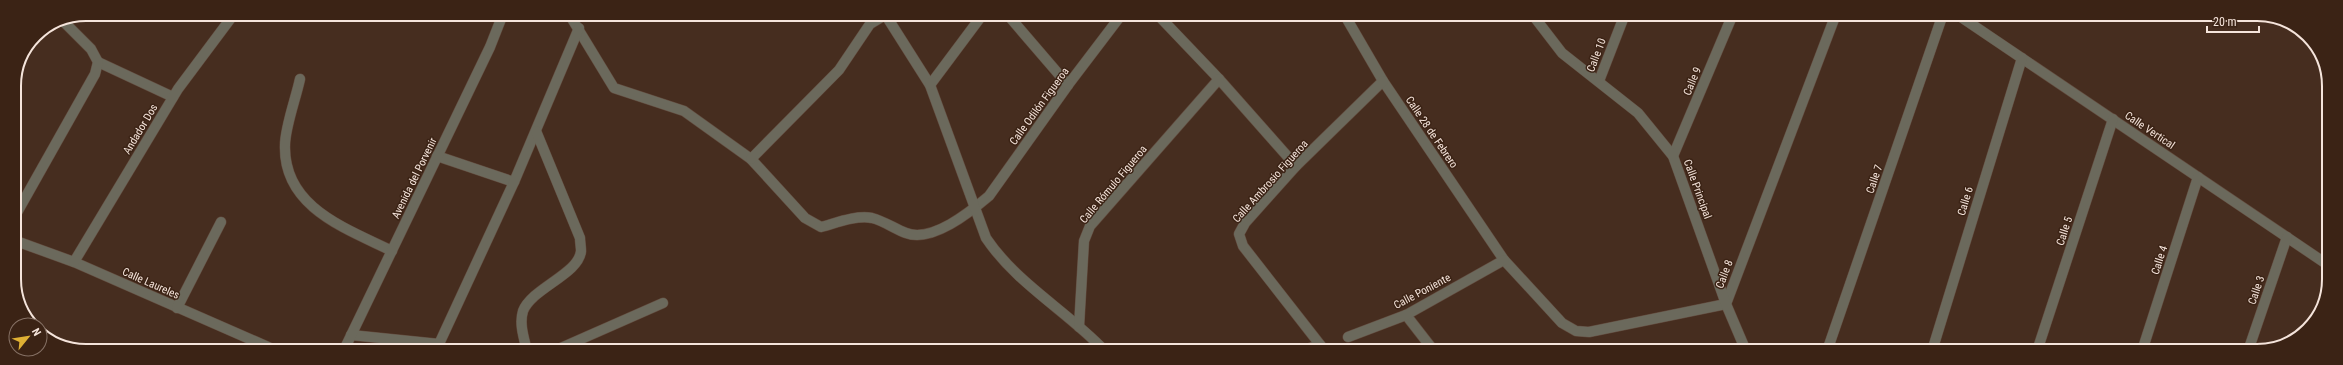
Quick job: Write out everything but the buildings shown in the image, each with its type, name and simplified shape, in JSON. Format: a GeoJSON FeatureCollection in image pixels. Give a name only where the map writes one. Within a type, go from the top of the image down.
{"type":"FeatureCollection","features":[{"type":"Feature","properties":{"kind":"street","name":"Andador Dos"},"geometry":{"type":"LineString","coordinates":[[74,262],[173,97],[229,21]]}},
{"type":"Feature","properties":{"kind":"street","name":"Avenida del Porvenir"},"geometry":{"type":"LineString","coordinates":[[347,344],[490,47],[500,21]]}},
{"type":"Feature","properties":{"kind":"street","name":"Calle Odilón Figueroa"},"geometry":{"type":"LineString","coordinates":[[574,21],[614,88],[684,111],[751,159],[805,218],[821,227],[855,218],[872,218],[907,234],[930,234],[974,209],[990,196],[1068,84],[1117,21]]}},
{"type":"Feature","properties":{"kind":"street"},"geometry":{"type":"LineString","coordinates":[[751,159],[839,70],[870,24],[874,21]]}},
{"type":"Feature","properties":{"kind":"street"},"geometry":{"type":"LineString","coordinates":[[889,21],[930,85],[974,209],[986,238],[998,256],[1079,327],[1092,336],[1099,344]]}},
{"type":"Feature","properties":{"kind":"street"},"geometry":{"type":"LineString","coordinates":[[930,85],[978,21]]}},
{"type":"Feature","properties":{"kind":"street"},"geometry":{"type":"LineString","coordinates":[[1013,21],[1068,84]]}},
{"type":"Feature","properties":{"kind":"street"},"geometry":{"type":"LineString","coordinates":[[1164,21],[1219,79],[1296,166]]}},
{"type":"Feature","properties":{"kind":"street","name":"Calle 28 de Febrero"},"geometry":{"type":"LineString","coordinates":[[1349,21],[1383,81],[1504,260]]}},
{"type":"Feature","properties":{"kind":"street","name":"Calle Principal"},"geometry":{"type":"LineString","coordinates":[[1537,21],[1562,54],[1599,81],[1638,113],[1673,156],[1726,304],[1743,344]]}},
{"type":"Feature","properties":{"kind":"street","name":"Calle 10"},"geometry":{"type":"LineString","coordinates":[[1599,81],[1622,21]]}},
{"type":"Feature","properties":{"kind":"street","name":"Calle 9"},"geometry":{"type":"LineString","coordinates":[[1673,156],[1730,21]]}},
{"type":"Feature","properties":{"kind":"street","name":"Calle 8"},"geometry":{"type":"LineString","coordinates":[[1504,260],[1562,324],[1576,331],[1589,332],[1726,304],[1833,21]]}},
{"type":"Feature","properties":{"kind":"street","name":"Calle 7"},"geometry":{"type":"LineString","coordinates":[[1829,344],[1941,21]]}},
{"type":"Feature","properties":{"kind":"street","name":"Calle Vertical"},"geometry":{"type":"LineString","coordinates":[[1968,21],[2322,261]]}},
{"type":"Feature","properties":{"kind":"street"},"geometry":{"type":"LineString","coordinates":[[66,24],[91,50],[98,62],[173,97]]}},
{"type":"Feature","properties":{"kind":"street"},"geometry":{"type":"LineString","coordinates":[[351,335],[439,344],[514,182],[579,28]]}},
{"type":"Feature","properties":{"kind":"street","name":"Calle 6"},"geometry":{"type":"LineString","coordinates":[[1934,344],[2022,58]]}},
{"type":"Feature","properties":{"kind":"street"},"geometry":{"type":"LineString","coordinates":[[21,207],[95,74],[98,62]]}},
{"type":"Feature","properties":{"kind":"street","name":"Calle Rómulo Figueroa"},"geometry":{"type":"LineString","coordinates":[[1079,327],[1084,241],[1090,226],[1219,79]]}},
{"type":"Feature","properties":{"kind":"street"},"geometry":{"type":"LineString","coordinates":[[300,80],[285,144],[288,174],[301,196],[330,221],[392,251]]}},
{"type":"Feature","properties":{"kind":"street","name":"Calle Ambrosio Figueroa"},"geometry":{"type":"LineString","coordinates":[[1319,344],[1243,246],[1239,234],[1245,223],[1296,166],[1383,81]]}},
{"type":"Feature","properties":{"kind":"street","name":"Calle 5"},"geometry":{"type":"LineString","coordinates":[[2039,344],[2113,119]]}},
{"type":"Feature","properties":{"kind":"street"},"geometry":{"type":"LineString","coordinates":[[525,344],[521,327],[523,311],[530,300],[576,262],[581,252],[580,238],[536,131]]}},
{"type":"Feature","properties":{"kind":"street"},"geometry":{"type":"LineString","coordinates":[[437,156],[514,182]]}},
{"type":"Feature","properties":{"kind":"street","name":"Calle 4"},"geometry":{"type":"LineString","coordinates":[[2144,344],[2198,177]]}},
{"type":"Feature","properties":{"kind":"street"},"geometry":{"type":"LineString","coordinates":[[177,308],[221,222]]}},
{"type":"Feature","properties":{"kind":"street","name":"Calle 3"},"geometry":{"type":"LineString","coordinates":[[2250,344],[2287,237]]}},
{"type":"Feature","properties":{"kind":"street","name":"Calle Laureles"},"geometry":{"type":"LineString","coordinates":[[21,243],[74,262],[261,344]]}},
{"type":"Feature","properties":{"kind":"street","name":"Calle Poniente"},"geometry":{"type":"LineString","coordinates":[[1348,337],[1406,315],[1504,260]]}},
{"type":"Feature","properties":{"kind":"street"},"geometry":{"type":"LineString","coordinates":[[568,344],[663,303]]}},
{"type":"Feature","properties":{"kind":"street"},"geometry":{"type":"LineString","coordinates":[[1406,315],[1429,344]]}}]}
